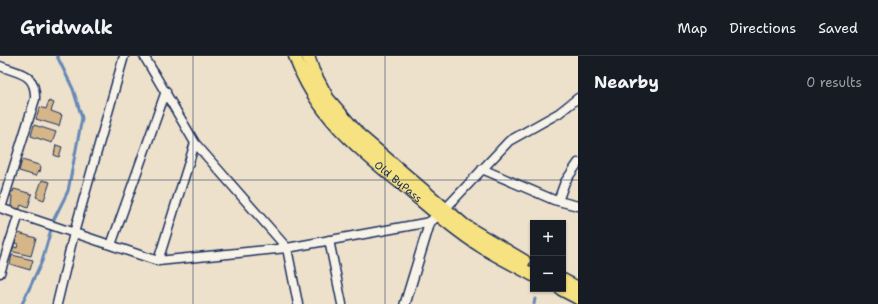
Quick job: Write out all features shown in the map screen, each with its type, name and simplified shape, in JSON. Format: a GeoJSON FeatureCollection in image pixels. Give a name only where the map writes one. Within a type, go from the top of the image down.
{"type":"FeatureCollection","features":[{"type":"Feature","properties":{"kind":"main road","name":"Old ByPass"},"geometry":{"type":"LineString","coordinates":[[295,56],[301,74],[321,107],[368,157],[438,215],[479,245],[530,273]]}},
{"type":"Feature","properties":{"kind":"main road","name":"Old ByPass"},"geometry":{"type":"LineString","coordinates":[[306,57],[328,99],[359,135],[408,179],[438,215],[465,226],[530,263]]}},
{"type":"Feature","properties":{"kind":"main road"},"geometry":{"type":"LineString","coordinates":[[566,282],[578,288]]}},
{"type":"Feature","properties":{"kind":"main road"},"geometry":{"type":"LineString","coordinates":[[566,292],[578,298]]}},
{"type":"Feature","properties":{"kind":"street"},"geometry":{"type":"LineString","coordinates":[[57,304],[74,233],[124,56]]}},
{"type":"Feature","properties":{"kind":"street"},"geometry":{"type":"LineString","coordinates":[[144,56],[166,91],[195,143],[287,248],[298,304]]}},
{"type":"Feature","properties":{"kind":"street"},"geometry":{"type":"LineString","coordinates":[[0,66],[27,76],[33,81],[36,88],[35,99],[1,208],[46,224],[158,261],[287,248],[438,215]]}},
{"type":"Feature","properties":{"kind":"street"},"geometry":{"type":"LineString","coordinates":[[111,245],[166,91]]}},
{"type":"Feature","properties":{"kind":"street"},"geometry":{"type":"LineString","coordinates":[[405,304],[438,215],[509,141],[563,110],[578,98]]}},
{"type":"Feature","properties":{"kind":"street"},"geometry":{"type":"LineString","coordinates":[[158,261],[195,143]]}},
{"type":"Feature","properties":{"kind":"street"},"geometry":{"type":"LineString","coordinates":[[558,202],[565,182],[578,163]]}},
{"type":"Feature","properties":{"kind":"street"},"geometry":{"type":"LineString","coordinates":[[482,169],[558,202],[578,206]]}},
{"type":"Feature","properties":{"kind":"street"},"geometry":{"type":"LineString","coordinates":[[0,273],[19,214]]}},
{"type":"Feature","properties":{"kind":"street"},"geometry":{"type":"LineString","coordinates":[[329,240],[342,304]]}},
{"type":"Feature","properties":{"kind":"building"},"geometry":{"type":"Polygon","coordinates":[[[49,101],[54,103],[51,111],[62,115],[59,126],[36,119],[40,107],[46,109],[49,101]]]}},
{"type":"Feature","properties":{"kind":"building"},"geometry":{"type":"Polygon","coordinates":[[[34,125],[56,132],[52,143],[31,136],[34,125]]]}},
{"type":"Feature","properties":{"kind":"building"},"geometry":{"type":"Polygon","coordinates":[[[56,145],[62,147],[59,157],[54,155],[56,145]]]}},
{"type":"Feature","properties":{"kind":"building"},"geometry":{"type":"Polygon","coordinates":[[[22,160],[39,165],[41,167],[40,172],[38,171],[36,176],[19,171],[22,160]]]}},
{"type":"Feature","properties":{"kind":"building"},"geometry":{"type":"Polygon","coordinates":[[[42,180],[50,182],[44,200],[36,197],[42,180]]]}},
{"type":"Feature","properties":{"kind":"building"},"geometry":{"type":"Polygon","coordinates":[[[14,189],[32,194],[28,208],[21,205],[19,210],[11,207],[12,196],[8,195],[9,191],[13,192],[14,189]]]}},
{"type":"Feature","properties":{"kind":"building"},"geometry":{"type":"Polygon","coordinates":[[[15,232],[36,238],[31,256],[10,251],[12,246],[17,248],[18,244],[13,242],[15,232]]]}},
{"type":"Feature","properties":{"kind":"building"},"geometry":{"type":"Polygon","coordinates":[[[12,255],[33,260],[30,270],[10,264],[12,255]]]}},
{"type":"Feature","properties":{"kind":"waterway"},"geometry":{"type":"LineString","coordinates":[[22,304],[42,261],[54,219],[68,191],[82,118],[73,89],[57,56]]}},
{"type":"Feature","properties":{"kind":"waterway"},"geometry":{"type":"LineString","coordinates":[[534,304],[535,299]]}}]}
